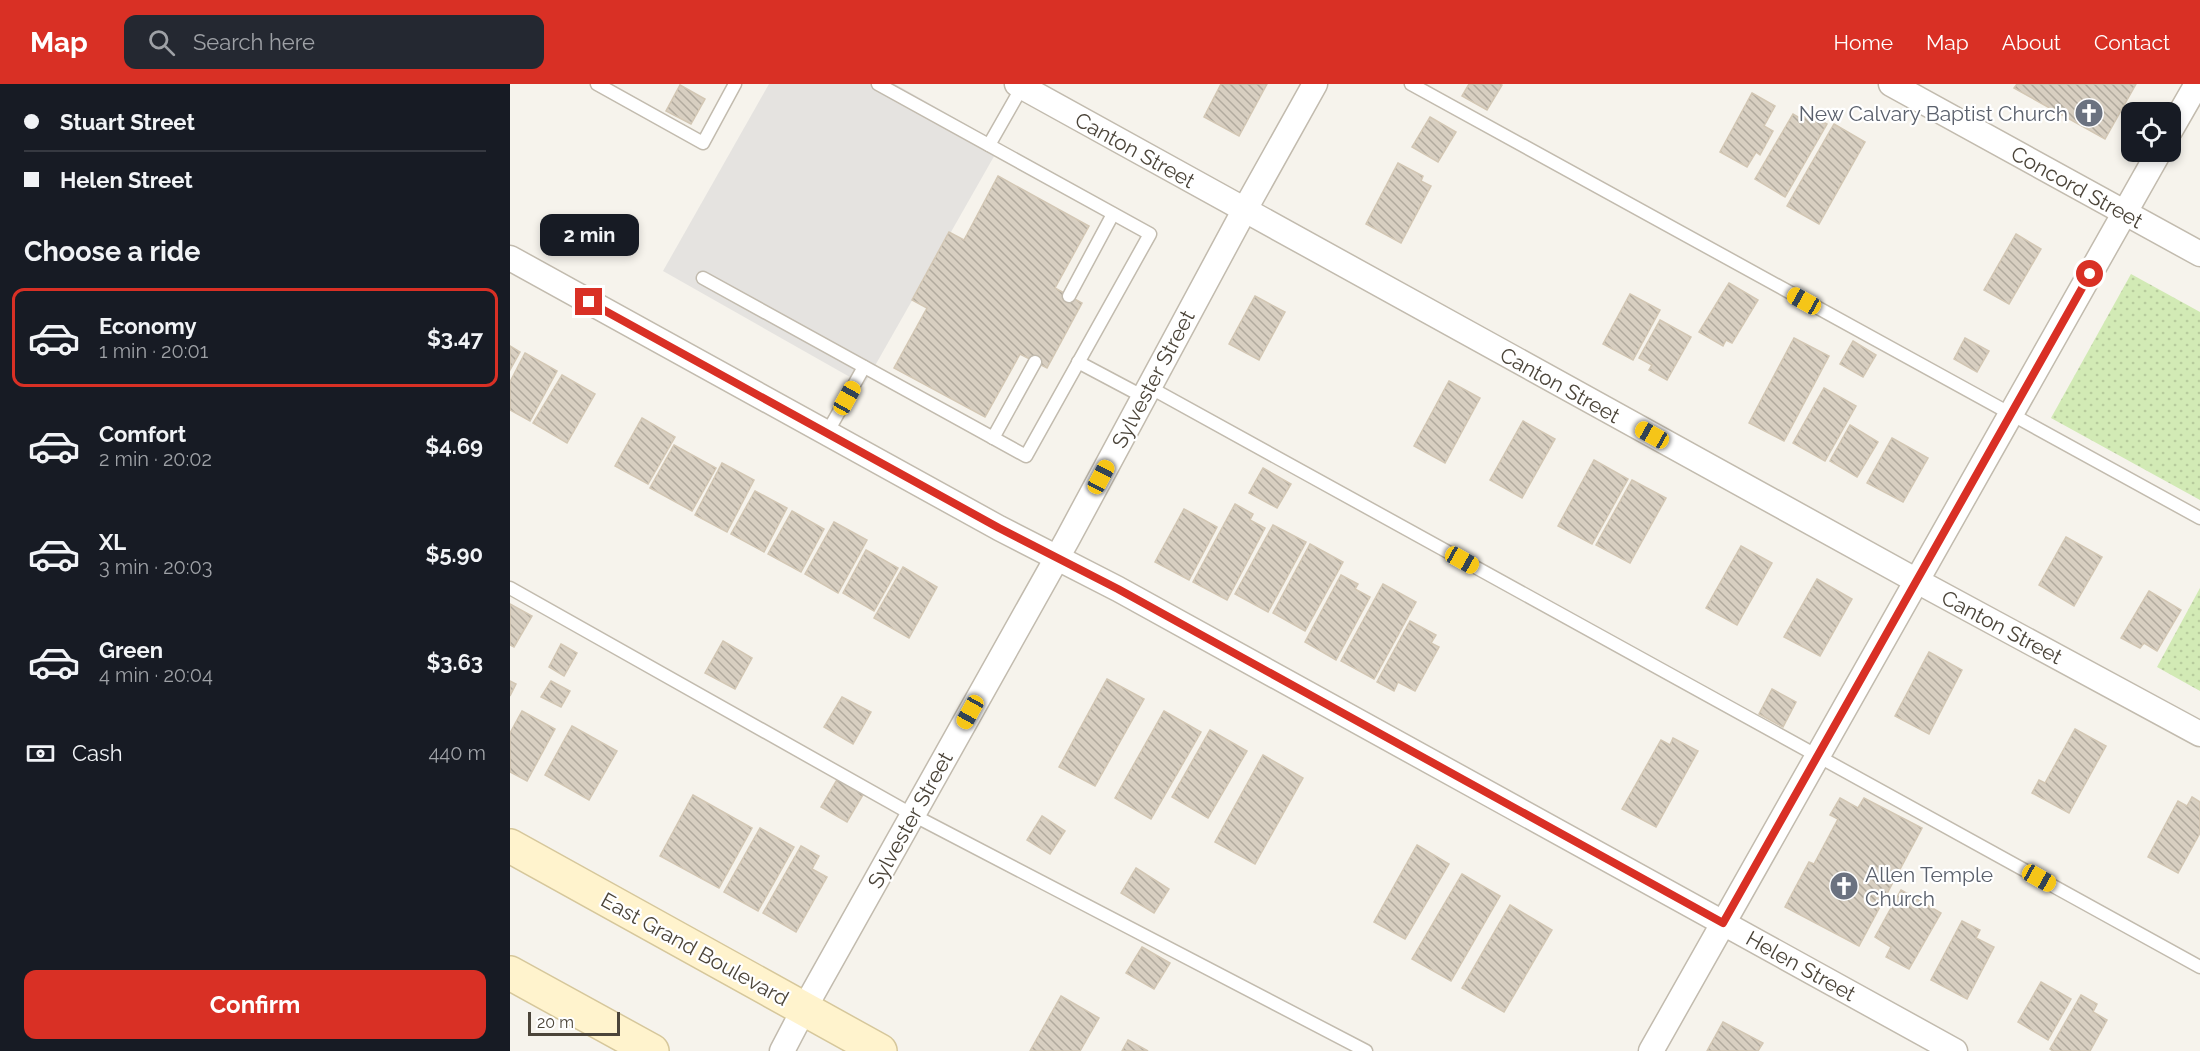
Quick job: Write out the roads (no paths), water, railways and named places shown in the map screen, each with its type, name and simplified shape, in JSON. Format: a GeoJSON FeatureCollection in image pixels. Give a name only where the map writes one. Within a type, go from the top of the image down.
{"type":"FeatureCollection","features":[{"type":"Feature","properties":{"kind":"main road","name":"East Grand Boulevard"},"geometry":{"type":"LineString","coordinates":[[510,846],[880,1051]]}},
{"type":"Feature","properties":{"kind":"main road"},"geometry":{"type":"LineString","coordinates":[[510,974],[652,1051]]}},
{"type":"Feature","properties":{"kind":"street","name":"Sylvester Street"},"geometry":{"type":"LineString","coordinates":[[782,1051],[1057,557],[1315,84]]}},
{"type":"Feature","properties":{"kind":"street","name":"Concord Street"},"geometry":{"type":"LineString","coordinates":[[1891,84],[2200,254]]}},
{"type":"Feature","properties":{"kind":"street"},"geometry":{"type":"LineString","coordinates":[[2181,112],[2197,84]]}},
{"type":"Feature","properties":{"kind":"street","name":"Canton Street"},"geometry":{"type":"LineString","coordinates":[[1019,85],[1244,211],[2200,735]]}},
{"type":"Feature","properties":{"kind":"street"},"geometry":{"type":"LineString","coordinates":[[1651,1051],[2153,162]]}},
{"type":"Feature","properties":{"kind":"street","name":"Helen Street"},"geometry":{"type":"LineString","coordinates":[[510,258],[1955,1051]]}},
{"type":"Feature","properties":{"kind":"lane"},"geometry":{"type":"LineString","coordinates":[[597,84],[704,142],[735,84]]}},
{"type":"Feature","properties":{"kind":"lane"},"geometry":{"type":"LineString","coordinates":[[703,278],[1026,456],[1150,234],[878,84]]}},
{"type":"Feature","properties":{"kind":"lane"},"geometry":{"type":"LineString","coordinates":[[1411,84],[2200,518]]}},
{"type":"Feature","properties":{"kind":"lane"},"geometry":{"type":"LineString","coordinates":[[989,145],[1019,85]]}},
{"type":"Feature","properties":{"kind":"lane"},"geometry":{"type":"LineString","coordinates":[[1069,296],[1113,214]]}},
{"type":"Feature","properties":{"kind":"lane"},"geometry":{"type":"LineString","coordinates":[[993,438],[1035,362]]}},
{"type":"Feature","properties":{"kind":"lane"},"geometry":{"type":"LineString","coordinates":[[1078,363],[1146,392],[1818,756],[2200,967]]}},
{"type":"Feature","properties":{"kind":"lane"},"geometry":{"type":"LineString","coordinates":[[827,433],[864,367]]}},
{"type":"Feature","properties":{"kind":"lane"},"geometry":{"type":"LineString","coordinates":[[510,588],[913,814],[1366,1051]]}},
{"type":"Feature","properties":{"kind":"place","name":"New Calvary Baptist Church"},"geometry":{"type":"Point","coordinates":[2089,113]}},
{"type":"Feature","properties":{"kind":"place","name":"Allen Temple Church"},"geometry":{"type":"Point","coordinates":[1844,886]}}]}
